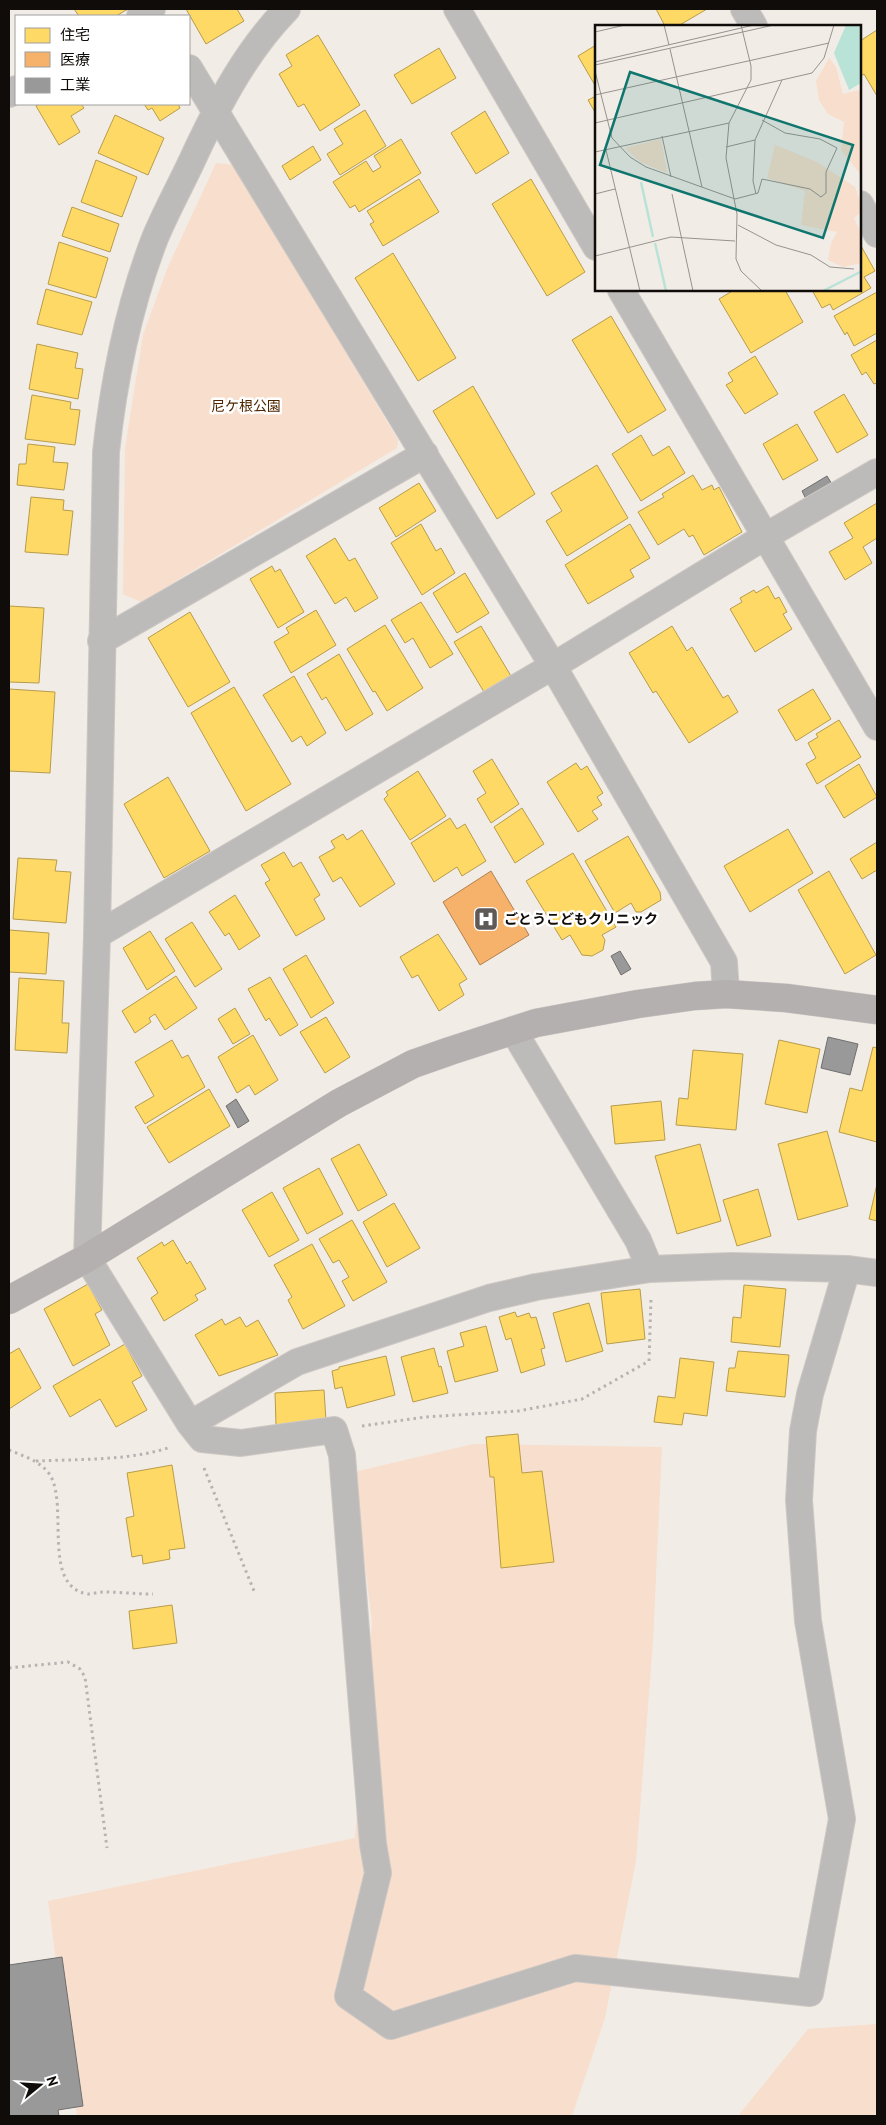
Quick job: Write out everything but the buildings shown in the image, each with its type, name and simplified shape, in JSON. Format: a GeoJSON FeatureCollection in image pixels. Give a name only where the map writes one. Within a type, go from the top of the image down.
{"type":"FeatureCollection","features":[{"type":"Feature","properties":{"kind":"street"},"geometry":{"type":"LineString","coordinates":[[286,9],[271,25],[246,60],[216,111],[156,237],[136,294],[123,340],[112,398],[106,452],[97,935],[87,1258],[195,1430],[241,1443],[334,1430],[342,1455],[373,1844],[378,1873],[348,1996],[391,2026],[575,1968],[810,1994],[842,1819],[808,1621],[798,1500],[803,1430],[810,1394],[825,1338],[839,1300],[846,1269]]}},
{"type":"Feature","properties":{"kind":"street"},"geometry":{"type":"LineString","coordinates":[[457,9],[595,244]]}},
{"type":"Feature","properties":{"kind":"street"},"geometry":{"type":"LineString","coordinates":[[744,9],[753,25]]}},
{"type":"Feature","properties":{"kind":"street"},"geometry":{"type":"LineString","coordinates":[[190,70],[553,666],[724,962],[726,994]]}},
{"type":"Feature","properties":{"kind":"street"},"geometry":{"type":"LineString","coordinates":[[861,206],[877,234]]}},
{"type":"Feature","properties":{"kind":"street"},"geometry":{"type":"LineString","coordinates":[[623,291],[877,727]]}},
{"type":"Feature","properties":{"kind":"street"},"geometry":{"type":"LineString","coordinates":[[101,641],[425,454]]}},
{"type":"Feature","properties":{"kind":"street"},"geometry":{"type":"LineString","coordinates":[[97,935],[553,666],[766,536],[877,472]]}},
{"type":"Feature","properties":{"kind":"street"},"geometry":{"type":"LineString","coordinates":[[9,1300],[87,1258],[339,1103],[382,1079],[414,1064],[513,1030],[638,1004],[726,994],[786,998],[877,1010]]}},
{"type":"Feature","properties":{"kind":"street"},"geometry":{"type":"LineString","coordinates":[[513,1030],[638,1240],[650,1269]]}},
{"type":"Feature","properties":{"kind":"street"},"geometry":{"type":"LineString","coordinates":[[195,1430],[297,1362],[489,1298],[536,1287],[650,1269],[731,1266],[846,1269],[877,1273]]}},
{"type":"Feature","properties":{"kind":"path"},"geometry":{"type":"LineString","coordinates":[[334,1430],[425,1417],[518,1411],[582,1399],[649,1361],[650,1269]]}},
{"type":"Feature","properties":{"kind":"path"},"geometry":{"type":"LineString","coordinates":[[36,1461],[109,1458],[155,1452],[176,1445],[195,1430],[199,1457],[254,1591]]}},
{"type":"Feature","properties":{"kind":"path"},"geometry":{"type":"LineString","coordinates":[[9,1450],[36,1461],[50,1475],[59,1502],[59,1556],[62,1572],[72,1587],[88,1594],[104,1592],[152,1594]]}},
{"type":"Feature","properties":{"kind":"path"},"geometry":{"type":"LineString","coordinates":[[9,1668],[68,1662],[80,1668],[86,1677],[107,1848]]}},
{"type":"Feature","properties":{"kind":"green space","name":"尼ケ根公園"},"geometry":{"type":"Polygon","coordinates":[[[216,163],[234,165],[398,440],[397,448],[141,602],[123,594],[125,448],[143,335],[167,269],[216,163]]]}},
{"type":"Feature","properties":{"kind":"green space"},"geometry":{"type":"Polygon","coordinates":[[[473,1444],[662,1447],[653,1642],[636,1861],[605,2018],[572,2116],[77,2116],[48,1901],[355,1838],[372,1622],[354,1472],[473,1444]]]}},
{"type":"Feature","properties":{"kind":"green space"},"geometry":{"type":"Polygon","coordinates":[[[877,2024],[877,2116],[738,2116],[808,2029],[877,2024]]]}},
{"type":"Feature","properties":{"kind":"place","name":"ごとうこどもクリニック"},"geometry":{"type":"Point","coordinates":[486,919]}}]}
